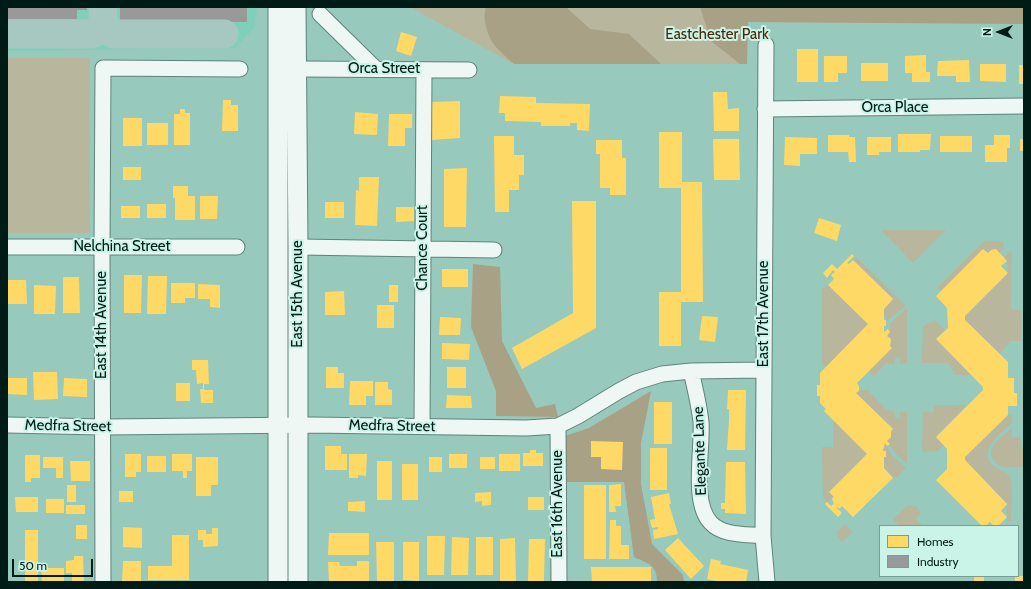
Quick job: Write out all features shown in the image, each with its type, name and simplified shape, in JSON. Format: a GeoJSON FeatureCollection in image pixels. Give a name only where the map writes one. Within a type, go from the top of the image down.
{"type":"FeatureCollection","features":[{"type":"Feature","properties":{"kind":"main road","name":"East 15th Avenue"},"geometry":{"type":"LineString","coordinates":[[278,7],[278,582]]}},
{"type":"Feature","properties":{"kind":"main road","name":"East 15th Avenue"},"geometry":{"type":"LineString","coordinates":[[296,7],[298,69],[298,582]]}},
{"type":"Feature","properties":{"kind":"street"},"geometry":{"type":"LineString","coordinates":[[320,14],[376,69]]}},
{"type":"Feature","properties":{"kind":"street","name":"East 17th Avenue"},"geometry":{"type":"LineString","coordinates":[[766,45],[763,536],[767,582]]}},
{"type":"Feature","properties":{"kind":"street","name":"East 14th Avenue"},"geometry":{"type":"LineString","coordinates":[[103,582],[103,68],[240,69]]}},
{"type":"Feature","properties":{"kind":"street","name":"Orca Street"},"geometry":{"type":"LineString","coordinates":[[298,69],[469,70]]}},
{"type":"Feature","properties":{"kind":"street","name":"Chance Court"},"geometry":{"type":"LineString","coordinates":[[422,426],[424,70]]}},
{"type":"Feature","properties":{"kind":"street","name":"Orca Place"},"geometry":{"type":"LineString","coordinates":[[765,109],[1024,106]]}},
{"type":"Feature","properties":{"kind":"street","name":"Nelchina Street"},"geometry":{"type":"LineString","coordinates":[[7,247],[238,247]]}},
{"type":"Feature","properties":{"kind":"street"},"geometry":{"type":"LineString","coordinates":[[298,247],[494,250]]}},
{"type":"Feature","properties":{"kind":"street","name":"Medfra Street"},"geometry":{"type":"LineString","coordinates":[[7,425],[103,427],[297,425],[526,428],[558,426],[636,382],[662,374],[691,371],[764,370]]}},
{"type":"Feature","properties":{"kind":"street","name":"Elegante Lane"},"geometry":{"type":"LineString","coordinates":[[691,371],[698,401],[701,423],[700,498],[704,511],[711,524],[725,532],[763,536]]}},
{"type":"Feature","properties":{"kind":"street","name":"East 16th Avenue"},"geometry":{"type":"LineString","coordinates":[[558,426],[559,582]]}},
{"type":"Feature","properties":{"kind":"shaded area"},"geometry":{"type":"Polygon","coordinates":[[[7,7],[257,7],[254,28],[235,48],[7,51],[7,7]]]}},
{"type":"Feature","properties":{"kind":"green space","name":"Eastchester Park"},"geometry":{"type":"Polygon","coordinates":[[[410,7],[1024,7],[1024,24],[748,22],[747,64],[514,64],[410,7]]]}},
{"type":"Feature","properties":{"kind":"green space"},"geometry":{"type":"Polygon","coordinates":[[[486,7],[566,7],[590,29],[629,34],[661,64],[514,64],[496,47],[490,38],[485,21],[486,7]]]}},
{"type":"Feature","properties":{"kind":"green space"},"geometry":{"type":"Polygon","coordinates":[[[700,7],[1024,7],[1024,24],[748,22],[747,64],[740,64],[711,41],[700,7]]]}},
{"type":"Feature","properties":{"kind":"green space"},"geometry":{"type":"Polygon","coordinates":[[[7,58],[90,58],[90,233],[7,233],[7,58]]]}},
{"type":"Feature","properties":{"kind":"green space"},"geometry":{"type":"Polygon","coordinates":[[[881,230],[946,230],[913,263],[881,230]]]}},
{"type":"Feature","properties":{"kind":"green space"},"geometry":{"type":"Polygon","coordinates":[[[984,241],[1002,241],[1004,244],[1004,249],[1000,253],[996,249],[991,250],[988,253],[983,249],[941,291],[937,288],[984,241]]]}},
{"type":"Feature","properties":{"kind":"green space"},"geometry":{"type":"Polygon","coordinates":[[[1010,252],[1012,254],[1011,308],[1022,312],[1021,341],[1010,341],[1000,354],[965,320],[965,316],[1008,273],[1007,261],[1004,257],[1010,252]]]}},
{"type":"Feature","properties":{"kind":"green space"},"geometry":{"type":"Polygon","coordinates":[[[856,257],[906,306],[887,321],[886,316],[884,316],[884,309],[893,299],[853,260],[856,257]]]}},
{"type":"Feature","properties":{"kind":"green space"},"geometry":{"type":"Polygon","coordinates":[[[473,264],[500,267],[502,341],[536,408],[555,404],[558,417],[496,416],[496,391],[471,327],[473,264]]]}},
{"type":"Feature","properties":{"kind":"green space"},"geometry":{"type":"Polygon","coordinates":[[[828,285],[868,324],[827,366],[823,366],[822,288],[828,285]]]}},
{"type":"Feature","properties":{"kind":"green space"},"geometry":{"type":"Polygon","coordinates":[[[907,308],[907,363],[900,364],[900,358],[895,358],[895,364],[886,363],[874,376],[868,372],[892,348],[890,346],[891,340],[887,336],[890,332],[890,323],[907,308]]]}},
{"type":"Feature","properties":{"kind":"green space"},"geometry":{"type":"Polygon","coordinates":[[[935,320],[945,330],[936,339],[971,375],[955,375],[948,363],[922,363],[923,326],[935,320]]]}},
{"type":"Feature","properties":{"kind":"green space"},"geometry":{"type":"Polygon","coordinates":[[[868,390],[885,409],[895,412],[895,418],[900,418],[900,412],[907,412],[907,464],[894,452],[887,441],[891,437],[891,431],[893,429],[856,393],[859,391],[868,390]]]}},
{"type":"Feature","properties":{"kind":"green space"},"geometry":{"type":"Polygon","coordinates":[[[651,391],[641,443],[641,484],[652,544],[683,575],[684,582],[657,582],[657,576],[651,565],[634,557],[624,482],[567,482],[565,436],[589,428],[651,391]]]}},
{"type":"Feature","properties":{"kind":"green space"},"geometry":{"type":"Polygon","coordinates":[[[934,405],[967,405],[936,437],[943,445],[938,451],[922,452],[923,412],[934,412],[934,405]]]}},
{"type":"Feature","properties":{"kind":"green space"},"geometry":{"type":"Polygon","coordinates":[[[1008,415],[1012,415],[1012,423],[992,444],[988,456],[990,462],[995,467],[1007,473],[1010,477],[1012,492],[1011,521],[1007,521],[1007,504],[965,460],[965,457],[1008,415]]]}},
{"type":"Feature","properties":{"kind":"green space"},"geometry":{"type":"Polygon","coordinates":[[[833,420],[867,454],[829,492],[833,496],[827,502],[823,497],[822,447],[833,447],[833,420]]]}},
{"type":"Feature","properties":{"kind":"green space"},"geometry":{"type":"Polygon","coordinates":[[[1012,428],[1012,437],[1020,437],[1024,456],[1024,465],[1022,467],[1000,466],[991,456],[993,446],[1012,428]]]}},
{"type":"Feature","properties":{"kind":"green space"},"geometry":{"type":"Polygon","coordinates":[[[885,443],[892,455],[906,468],[896,478],[893,478],[884,468],[884,457],[886,457],[886,451],[883,451],[885,443]]]}},
{"type":"Feature","properties":{"kind":"green space"},"geometry":{"type":"Polygon","coordinates":[[[908,505],[914,506],[919,509],[921,513],[916,519],[922,525],[898,525],[893,519],[908,505]]]}},
{"type":"Feature","properties":{"kind":"green space"},"geometry":{"type":"Polygon","coordinates":[[[845,524],[853,532],[842,542],[837,532],[845,524]]]}},
{"type":"Feature","properties":{"kind":"building: Homes"},"geometry":{"type":"Polygon","coordinates":[[[401,32],[417,37],[411,56],[396,51],[401,32]]]}},
{"type":"Feature","properties":{"kind":"building: Homes"},"geometry":{"type":"Polygon","coordinates":[[[797,49],[818,49],[818,82],[797,82],[797,49]]]}},
{"type":"Feature","properties":{"kind":"building: Homes"},"geometry":{"type":"Polygon","coordinates":[[[926,55],[926,72],[930,72],[930,82],[912,82],[912,73],[905,73],[905,56],[926,55]]]}},
{"type":"Feature","properties":{"kind":"building: Homes"},"geometry":{"type":"Polygon","coordinates":[[[824,56],[847,56],[847,73],[838,73],[838,82],[824,82],[824,56]]]}},
{"type":"Feature","properties":{"kind":"building: Homes"},"geometry":{"type":"Polygon","coordinates":[[[969,60],[970,82],[956,82],[956,76],[937,76],[938,61],[969,60]]]}},
{"type":"Feature","properties":{"kind":"building: Homes"},"geometry":{"type":"Polygon","coordinates":[[[861,63],[888,63],[888,81],[861,81],[861,63]]]}},
{"type":"Feature","properties":{"kind":"building: Homes"},"geometry":{"type":"Polygon","coordinates":[[[980,64],[1006,64],[1006,82],[980,81],[980,64]]]}},
{"type":"Feature","properties":{"kind":"building: Homes"},"geometry":{"type":"Polygon","coordinates":[[[1019,65],[1024,65],[1024,84],[1019,84],[1019,65]]]}},
{"type":"Feature","properties":{"kind":"building: Homes"},"geometry":{"type":"Polygon","coordinates":[[[713,92],[727,92],[728,109],[739,108],[739,131],[714,131],[713,92]]]}},
{"type":"Feature","properties":{"kind":"building: Homes"},"geometry":{"type":"Polygon","coordinates":[[[500,96],[536,97],[536,103],[590,104],[589,131],[577,130],[577,123],[570,123],[570,126],[541,126],[541,122],[505,121],[505,113],[499,113],[500,96]]]}},
{"type":"Feature","properties":{"kind":"building: Homes"},"geometry":{"type":"Polygon","coordinates":[[[223,100],[231,100],[231,105],[238,105],[238,131],[222,131],[223,100]]]}},
{"type":"Feature","properties":{"kind":"building: Homes"},"geometry":{"type":"Polygon","coordinates":[[[460,101],[460,138],[432,140],[432,102],[460,101]]]}},
{"type":"Feature","properties":{"kind":"building: Homes"},"geometry":{"type":"Polygon","coordinates":[[[180,109],[185,109],[185,113],[190,113],[190,145],[174,145],[174,114],[180,114],[180,109]]]}},
{"type":"Feature","properties":{"kind":"building: Homes"},"geometry":{"type":"Polygon","coordinates":[[[355,112],[378,114],[377,135],[354,134],[355,112]]]}},
{"type":"Feature","properties":{"kind":"building: Homes"},"geometry":{"type":"Polygon","coordinates":[[[389,114],[412,114],[412,128],[405,128],[405,146],[388,146],[389,114]]]}},
{"type":"Feature","properties":{"kind":"building: Homes"},"geometry":{"type":"Polygon","coordinates":[[[123,118],[142,118],[142,146],[123,146],[123,118]]]}},
{"type":"Feature","properties":{"kind":"building: Homes"},"geometry":{"type":"Polygon","coordinates":[[[147,123],[168,123],[168,145],[147,145],[147,123]]]}},
{"type":"Feature","properties":{"kind":"building: Homes"},"geometry":{"type":"Polygon","coordinates":[[[659,132],[682,132],[682,182],[702,182],[703,302],[681,302],[681,346],[659,346],[659,292],[681,292],[681,188],[659,188],[659,132]]]}},
{"type":"Feature","properties":{"kind":"building: Homes"},"geometry":{"type":"Polygon","coordinates":[[[898,134],[931,134],[930,150],[920,150],[920,152],[898,152],[898,134]]]}},
{"type":"Feature","properties":{"kind":"building: Homes"},"geometry":{"type":"Polygon","coordinates":[[[828,135],[849,135],[849,137],[855,137],[856,162],[849,162],[848,152],[828,152],[828,135]]]}},
{"type":"Feature","properties":{"kind":"building: Homes"},"geometry":{"type":"Polygon","coordinates":[[[994,135],[1010,135],[1010,148],[1007,148],[1007,162],[985,162],[985,145],[994,145],[994,135]]]}},
{"type":"Feature","properties":{"kind":"building: Homes"},"geometry":{"type":"Polygon","coordinates":[[[494,136],[514,136],[514,155],[524,155],[524,175],[519,175],[519,190],[509,190],[509,212],[495,212],[494,136]]]}},
{"type":"Feature","properties":{"kind":"building: Homes"},"geometry":{"type":"Polygon","coordinates":[[[940,136],[972,136],[972,152],[940,152],[940,136]]]}},
{"type":"Feature","properties":{"kind":"building: Homes"},"geometry":{"type":"Polygon","coordinates":[[[785,137],[817,138],[817,154],[800,154],[800,166],[784,165],[785,137]]]}},
{"type":"Feature","properties":{"kind":"building: Homes"},"geometry":{"type":"Polygon","coordinates":[[[867,137],[891,137],[891,152],[879,152],[879,155],[867,155],[867,137]]]}},
{"type":"Feature","properties":{"kind":"building: Homes"},"geometry":{"type":"Polygon","coordinates":[[[713,139],[739,139],[740,180],[714,180],[713,139]]]}},
{"type":"Feature","properties":{"kind":"building: Homes"},"geometry":{"type":"Polygon","coordinates":[[[1020,139],[1024,139],[1024,151],[1020,151],[1020,139]]]}},
{"type":"Feature","properties":{"kind":"building: Homes"},"geometry":{"type":"Polygon","coordinates":[[[596,140],[622,140],[622,158],[626,158],[626,195],[610,195],[610,188],[600,188],[600,154],[596,154],[596,140]]]}},
{"type":"Feature","properties":{"kind":"building: Homes"},"geometry":{"type":"Polygon","coordinates":[[[123,167],[141,167],[141,180],[123,180],[123,167]]]}},
{"type":"Feature","properties":{"kind":"building: Homes"},"geometry":{"type":"Polygon","coordinates":[[[467,168],[466,227],[444,227],[444,169],[467,168]]]}},
{"type":"Feature","properties":{"kind":"building: Homes"},"geometry":{"type":"Polygon","coordinates":[[[359,177],[379,177],[377,226],[355,225],[356,190],[359,191],[359,177]]]}},
{"type":"Feature","properties":{"kind":"building: Homes"},"geometry":{"type":"Polygon","coordinates":[[[173,186],[188,186],[188,196],[195,196],[195,220],[175,220],[175,198],[173,198],[173,186]]]}},
{"type":"Feature","properties":{"kind":"building: Homes"},"geometry":{"type":"Polygon","coordinates":[[[200,196],[218,196],[217,219],[200,219],[200,196]]]}},
{"type":"Feature","properties":{"kind":"building: Homes"},"geometry":{"type":"Polygon","coordinates":[[[572,201],[596,201],[596,328],[522,369],[512,348],[573,313],[572,201]]]}},
{"type":"Feature","properties":{"kind":"building: Homes"},"geometry":{"type":"Polygon","coordinates":[[[325,202],[344,202],[344,218],[325,218],[325,202]]]}},
{"type":"Feature","properties":{"kind":"building: Homes"},"geometry":{"type":"Polygon","coordinates":[[[147,204],[166,204],[166,218],[147,218],[147,204]]]}},
{"type":"Feature","properties":{"kind":"building: Homes"},"geometry":{"type":"Polygon","coordinates":[[[121,206],[140,206],[140,218],[121,218],[121,206]]]}},
{"type":"Feature","properties":{"kind":"building: Homes"},"geometry":{"type":"Polygon","coordinates":[[[396,207],[414,207],[414,221],[396,222],[396,207]]]}},
{"type":"Feature","properties":{"kind":"building: Homes"},"geometry":{"type":"Polygon","coordinates":[[[819,218],[841,225],[837,241],[814,233],[819,218]]]}},
{"type":"Feature","properties":{"kind":"building: Homes"},"geometry":{"type":"Polygon","coordinates":[[[983,249],[988,253],[991,250],[996,249],[1007,261],[1001,266],[1008,273],[965,316],[965,320],[1008,362],[1008,378],[1014,378],[1014,393],[1017,393],[1017,406],[1008,406],[1008,415],[965,457],[965,460],[1007,504],[1001,511],[1007,517],[999,525],[993,525],[990,522],[987,525],[981,525],[936,480],[947,469],[947,449],[936,437],[983,390],[983,387],[936,339],[948,328],[947,308],[936,296],[983,249]]]}},
{"type":"Feature","properties":{"kind":"building: Homes"},"geometry":{"type":"Polygon","coordinates":[[[852,254],[854,256],[847,263],[849,264],[853,260],[893,299],[884,309],[884,320],[886,320],[886,326],[884,326],[884,332],[888,329],[890,332],[887,336],[891,339],[890,346],[892,348],[857,383],[859,386],[859,391],[856,393],[893,429],[891,431],[891,437],[887,441],[890,444],[887,446],[885,443],[883,451],[886,451],[886,457],[884,457],[884,468],[893,478],[853,517],[842,506],[839,509],[838,507],[837,508],[842,513],[838,517],[825,504],[827,502],[831,506],[834,504],[832,499],[834,497],[829,492],[867,454],[824,411],[826,409],[820,403],[820,396],[817,396],[817,385],[820,385],[820,373],[868,324],[828,285],[834,279],[831,275],[835,272],[833,270],[827,278],[823,273],[832,264],[837,269],[852,254]]]}},
{"type":"Feature","properties":{"kind":"building: Homes"},"geometry":{"type":"Polygon","coordinates":[[[442,269],[468,269],[468,287],[442,287],[442,269]]]}},
{"type":"Feature","properties":{"kind":"building: Homes"},"geometry":{"type":"Polygon","coordinates":[[[124,275],[142,275],[141,313],[124,313],[124,275]]]}},
{"type":"Feature","properties":{"kind":"building: Homes"},"geometry":{"type":"Polygon","coordinates":[[[148,276],[167,276],[166,314],[147,314],[148,276]]]}},
{"type":"Feature","properties":{"kind":"building: Homes"},"geometry":{"type":"Polygon","coordinates":[[[63,277],[79,277],[80,313],[63,313],[63,277]]]}},
{"type":"Feature","properties":{"kind":"building: Homes"},"geometry":{"type":"Polygon","coordinates":[[[7,280],[26,280],[27,304],[7,304],[7,280]]]}},
{"type":"Feature","properties":{"kind":"building: Homes"},"geometry":{"type":"Polygon","coordinates":[[[171,283],[195,283],[195,298],[185,298],[185,303],[171,303],[171,283]]]}},
{"type":"Feature","properties":{"kind":"building: Homes"},"geometry":{"type":"Polygon","coordinates":[[[198,284],[220,285],[220,308],[210,307],[210,299],[198,299],[198,284]]]}},
{"type":"Feature","properties":{"kind":"building: Homes"},"geometry":{"type":"Polygon","coordinates":[[[34,285],[56,286],[55,314],[34,314],[34,285]]]}},
{"type":"Feature","properties":{"kind":"building: Homes"},"geometry":{"type":"Polygon","coordinates":[[[389,285],[398,285],[398,302],[389,302],[389,285]]]}},
{"type":"Feature","properties":{"kind":"building: Homes"},"geometry":{"type":"Polygon","coordinates":[[[344,291],[345,315],[325,315],[325,292],[344,291]]]}},
{"type":"Feature","properties":{"kind":"building: Homes"},"geometry":{"type":"Polygon","coordinates":[[[377,305],[394,305],[394,328],[377,328],[377,305]]]}},
{"type":"Feature","properties":{"kind":"building: Homes"},"geometry":{"type":"Polygon","coordinates":[[[702,316],[718,317],[715,342],[699,340],[702,316]]]}},
{"type":"Feature","properties":{"kind":"building: Homes"},"geometry":{"type":"Polygon","coordinates":[[[440,317],[461,318],[460,335],[439,335],[440,317]]]}},
{"type":"Feature","properties":{"kind":"building: Homes"},"geometry":{"type":"Polygon","coordinates":[[[442,343],[470,344],[469,360],[442,359],[442,343]]]}},
{"type":"Feature","properties":{"kind":"building: Homes"},"geometry":{"type":"Polygon","coordinates":[[[192,360],[208,360],[209,384],[204,384],[204,390],[213,390],[213,403],[201,403],[200,389],[203,389],[203,383],[197,384],[196,370],[192,370],[192,360]]]}},
{"type":"Feature","properties":{"kind":"building: Homes"},"geometry":{"type":"Polygon","coordinates":[[[326,367],[338,367],[338,373],[344,373],[344,388],[326,388],[326,367]]]}},
{"type":"Feature","properties":{"kind":"building: Homes"},"geometry":{"type":"Polygon","coordinates":[[[447,367],[466,367],[466,388],[447,388],[447,367]]]}},
{"type":"Feature","properties":{"kind":"building: Homes"},"geometry":{"type":"Polygon","coordinates":[[[33,372],[57,372],[58,399],[34,400],[33,372]]]}},
{"type":"Feature","properties":{"kind":"building: Homes"},"geometry":{"type":"Polygon","coordinates":[[[7,378],[27,378],[27,395],[7,394],[7,378]]]}},
{"type":"Feature","properties":{"kind":"building: Homes"},"geometry":{"type":"Polygon","coordinates":[[[64,378],[87,379],[87,397],[63,396],[64,378]]]}},
{"type":"Feature","properties":{"kind":"building: Homes"},"geometry":{"type":"Polygon","coordinates":[[[350,381],[373,381],[373,396],[366,396],[366,405],[349,405],[350,381]]]}},
{"type":"Feature","properties":{"kind":"building: Homes"},"geometry":{"type":"Polygon","coordinates":[[[375,382],[388,382],[388,389],[392,390],[392,405],[375,405],[375,382]]]}},
{"type":"Feature","properties":{"kind":"building: Homes"},"geometry":{"type":"Polygon","coordinates":[[[176,383],[190,383],[190,401],[176,401],[176,383]]]}},
{"type":"Feature","properties":{"kind":"building: Homes"},"geometry":{"type":"Polygon","coordinates":[[[728,390],[746,390],[745,450],[727,450],[729,420],[729,409],[727,409],[728,390]]]}},
{"type":"Feature","properties":{"kind":"building: Homes"},"geometry":{"type":"Polygon","coordinates":[[[447,395],[471,396],[472,408],[446,408],[447,395]]]}},
{"type":"Feature","properties":{"kind":"building: Homes"},"geometry":{"type":"Polygon","coordinates":[[[654,402],[672,402],[672,444],[654,444],[654,402]]]}},
{"type":"Feature","properties":{"kind":"building: Homes"},"geometry":{"type":"Polygon","coordinates":[[[591,441],[623,442],[622,470],[601,469],[601,457],[591,457],[591,441]]]}},
{"type":"Feature","properties":{"kind":"building: Homes"},"geometry":{"type":"Polygon","coordinates":[[[325,446],[341,446],[341,454],[347,454],[347,470],[325,470],[325,446]]]}},
{"type":"Feature","properties":{"kind":"building: Homes"},"geometry":{"type":"Polygon","coordinates":[[[650,448],[667,448],[667,490],[650,490],[650,448]]]}},
{"type":"Feature","properties":{"kind":"building: Homes"},"geometry":{"type":"Polygon","coordinates":[[[530,450],[536,450],[536,453],[543,453],[543,466],[523,466],[523,453],[530,453],[530,450]]]}},
{"type":"Feature","properties":{"kind":"building: Homes"},"geometry":{"type":"Polygon","coordinates":[[[125,454],[141,454],[141,472],[136,472],[136,477],[125,477],[125,454]]]}},
{"type":"Feature","properties":{"kind":"building: Homes"},"geometry":{"type":"Polygon","coordinates":[[[172,454],[192,454],[192,471],[187,471],[187,478],[183,478],[183,471],[172,471],[172,454]]]}},
{"type":"Feature","properties":{"kind":"building: Homes"},"geometry":{"type":"Polygon","coordinates":[[[349,454],[367,454],[366,476],[358,475],[358,478],[349,478],[349,454]]]}},
{"type":"Feature","properties":{"kind":"building: Homes"},"geometry":{"type":"Polygon","coordinates":[[[449,454],[467,454],[467,468],[449,468],[449,454]]]}},
{"type":"Feature","properties":{"kind":"building: Homes"},"geometry":{"type":"Polygon","coordinates":[[[499,454],[520,454],[520,471],[499,471],[499,454]]]}},
{"type":"Feature","properties":{"kind":"building: Homes"},"geometry":{"type":"Polygon","coordinates":[[[25,455],[40,455],[40,478],[31,478],[31,482],[25,482],[25,455]]]}},
{"type":"Feature","properties":{"kind":"building: Homes"},"geometry":{"type":"Polygon","coordinates":[[[147,456],[166,456],[166,472],[147,472],[147,456]]]}},
{"type":"Feature","properties":{"kind":"building: Homes"},"geometry":{"type":"Polygon","coordinates":[[[43,457],[63,457],[63,478],[56,478],[56,468],[43,468],[43,457]]]}},
{"type":"Feature","properties":{"kind":"building: Homes"},"geometry":{"type":"Polygon","coordinates":[[[196,457],[218,457],[218,485],[211,485],[211,496],[196,496],[196,457]]]}},
{"type":"Feature","properties":{"kind":"building: Homes"},"geometry":{"type":"Polygon","coordinates":[[[429,457],[442,457],[442,472],[429,472],[429,457]]]}},
{"type":"Feature","properties":{"kind":"building: Homes"},"geometry":{"type":"Polygon","coordinates":[[[480,457],[495,457],[495,469],[480,469],[480,457]]]}},
{"type":"Feature","properties":{"kind":"building: Homes"},"geometry":{"type":"Polygon","coordinates":[[[70,461],[90,461],[90,481],[71,481],[70,461]]]}},
{"type":"Feature","properties":{"kind":"building: Homes"},"geometry":{"type":"Polygon","coordinates":[[[377,461],[392,461],[392,500],[377,500],[377,461]]]}},
{"type":"Feature","properties":{"kind":"building: Homes"},"geometry":{"type":"Polygon","coordinates":[[[726,462],[745,462],[746,514],[725,513],[725,509],[721,509],[721,503],[725,503],[726,462]]]}},
{"type":"Feature","properties":{"kind":"building: Homes"},"geometry":{"type":"Polygon","coordinates":[[[402,464],[418,464],[418,500],[402,500],[402,464]]]}},
{"type":"Feature","properties":{"kind":"building: Homes"},"geometry":{"type":"Polygon","coordinates":[[[621,484],[621,506],[615,506],[616,512],[609,512],[609,485],[621,484]]]}},
{"type":"Feature","properties":{"kind":"building: Homes"},"geometry":{"type":"Polygon","coordinates":[[[67,485],[76,485],[76,502],[67,502],[67,485]]]}},
{"type":"Feature","properties":{"kind":"building: Homes"},"geometry":{"type":"Polygon","coordinates":[[[584,485],[606,485],[606,559],[584,559],[584,485]]]}},
{"type":"Feature","properties":{"kind":"building: Homes"},"geometry":{"type":"Polygon","coordinates":[[[119,491],[133,491],[133,502],[119,502],[119,491]]]}},
{"type":"Feature","properties":{"kind":"building: Homes"},"geometry":{"type":"Polygon","coordinates":[[[491,492],[491,505],[482,506],[482,501],[475,502],[475,493],[491,492]]]}},
{"type":"Feature","properties":{"kind":"building: Homes"},"geometry":{"type":"Polygon","coordinates":[[[669,493],[671,504],[669,504],[678,534],[654,539],[653,530],[658,529],[658,527],[652,528],[650,520],[655,519],[651,497],[669,493]]]}},
{"type":"Feature","properties":{"kind":"building: Homes"},"geometry":{"type":"Polygon","coordinates":[[[15,497],[38,497],[38,512],[16,512],[15,497]]]}},
{"type":"Feature","properties":{"kind":"building: Homes"},"geometry":{"type":"Polygon","coordinates":[[[528,497],[544,497],[544,510],[528,510],[528,497]]]}},
{"type":"Feature","properties":{"kind":"building: Homes"},"geometry":{"type":"Polygon","coordinates":[[[46,499],[64,499],[64,513],[46,513],[46,499]]]}},
{"type":"Feature","properties":{"kind":"building: Homes"},"geometry":{"type":"Polygon","coordinates":[[[365,501],[365,512],[348,511],[348,502],[365,501]]]}},
{"type":"Feature","properties":{"kind":"building: Homes"},"geometry":{"type":"Polygon","coordinates":[[[66,505],[85,505],[85,514],[66,514],[66,505]]]}},
{"type":"Feature","properties":{"kind":"building: Homes"},"geometry":{"type":"Polygon","coordinates":[[[610,520],[616,520],[616,526],[621,526],[621,545],[629,545],[629,559],[609,559],[610,520]]]}},
{"type":"Feature","properties":{"kind":"building: Homes"},"geometry":{"type":"Polygon","coordinates":[[[76,525],[87,525],[87,539],[76,539],[76,525]]]}},
{"type":"Feature","properties":{"kind":"building: Homes"},"geometry":{"type":"Polygon","coordinates":[[[123,527],[142,528],[142,548],[123,547],[123,527]]]}},
{"type":"Feature","properties":{"kind":"building: Homes"},"geometry":{"type":"Polygon","coordinates":[[[212,528],[218,528],[218,546],[203,547],[203,540],[198,540],[198,530],[206,530],[206,534],[212,534],[212,528]]]}},
{"type":"Feature","properties":{"kind":"building: Homes"},"geometry":{"type":"Polygon","coordinates":[[[25,530],[38,530],[38,582],[25,582],[25,530]]]}},
{"type":"Feature","properties":{"kind":"building: Homes"},"geometry":{"type":"Polygon","coordinates":[[[329,533],[369,533],[369,555],[328,555],[329,533]]]}},
{"type":"Feature","properties":{"kind":"building: Homes"},"geometry":{"type":"Polygon","coordinates":[[[172,535],[189,535],[189,580],[148,580],[148,566],[172,566],[172,535]]]}},
{"type":"Feature","properties":{"kind":"building: Homes"},"geometry":{"type":"Polygon","coordinates":[[[427,536],[445,536],[444,575],[427,575],[427,536]]]}},
{"type":"Feature","properties":{"kind":"building: Homes"},"geometry":{"type":"Polygon","coordinates":[[[452,537],[469,538],[468,575],[451,575],[452,537]]]}},
{"type":"Feature","properties":{"kind":"building: Homes"},"geometry":{"type":"Polygon","coordinates":[[[476,537],[493,537],[493,575],[476,575],[476,537]]]}},
{"type":"Feature","properties":{"kind":"building: Homes"},"geometry":{"type":"Polygon","coordinates":[[[515,538],[516,582],[500,582],[500,539],[515,538]]]}},
{"type":"Feature","properties":{"kind":"building: Homes"},"geometry":{"type":"Polygon","coordinates":[[[678,538],[704,566],[691,579],[665,550],[678,538]]]}},
{"type":"Feature","properties":{"kind":"building: Homes"},"geometry":{"type":"Polygon","coordinates":[[[529,539],[545,539],[544,582],[528,582],[529,539]]]}},
{"type":"Feature","properties":{"kind":"building: Homes"},"geometry":{"type":"Polygon","coordinates":[[[376,542],[394,542],[394,581],[377,581],[376,542]]]}},
{"type":"Feature","properties":{"kind":"building: Homes"},"geometry":{"type":"Polygon","coordinates":[[[403,542],[419,542],[419,581],[403,580],[403,542]]]}},
{"type":"Feature","properties":{"kind":"building: Homes"},"geometry":{"type":"Polygon","coordinates":[[[74,556],[83,556],[84,582],[72,582],[72,573],[66,573],[66,561],[74,560],[74,556]]]}},
{"type":"Feature","properties":{"kind":"building: Homes"},"geometry":{"type":"Polygon","coordinates":[[[711,559],[721,561],[720,564],[748,570],[746,582],[721,582],[707,579],[711,559]]]}},
{"type":"Feature","properties":{"kind":"building: Homes"},"geometry":{"type":"Polygon","coordinates":[[[123,561],[141,561],[141,582],[122,582],[123,561]]]}},
{"type":"Feature","properties":{"kind":"building: Homes"},"geometry":{"type":"Polygon","coordinates":[[[357,561],[369,561],[369,582],[329,582],[328,562],[339,562],[340,566],[357,566],[357,561]]]}},
{"type":"Feature","properties":{"kind":"building: Homes"},"geometry":{"type":"Polygon","coordinates":[[[591,567],[651,567],[651,582],[592,582],[591,567]]]}},
{"type":"Feature","properties":{"kind":"building: Homes"},"geometry":{"type":"Polygon","coordinates":[[[41,568],[64,568],[64,582],[42,582],[41,568]]]}},
{"type":"Feature","properties":{"kind":"building: Homes"},"geometry":{"type":"Polygon","coordinates":[[[1023,576],[1023,582],[1015,582],[1015,577],[1023,576]]]}},
{"type":"Feature","properties":{"kind":"building: Homes"},"geometry":{"type":"Polygon","coordinates":[[[974,577],[984,577],[984,582],[974,582],[974,577]]]}},
{"type":"Feature","properties":{"kind":"building: Industry"},"geometry":{"type":"Polygon","coordinates":[[[7,7],[87,7],[87,10],[77,10],[77,19],[7,19],[7,7]]]}},
{"type":"Feature","properties":{"kind":"building: Industry"},"geometry":{"type":"Polygon","coordinates":[[[120,7],[247,7],[247,22],[120,22],[120,7]]]}},
{"type":"Feature","properties":{"kind":"taxiway"},"geometry":{"type":"LineString","coordinates":[[7,34],[91,34],[99,30],[101,27],[103,20],[103,7]]}},
{"type":"Feature","properties":{"kind":"taxiway"},"geometry":{"type":"LineString","coordinates":[[103,23],[107,30],[114,34],[224,34]]}}]}
